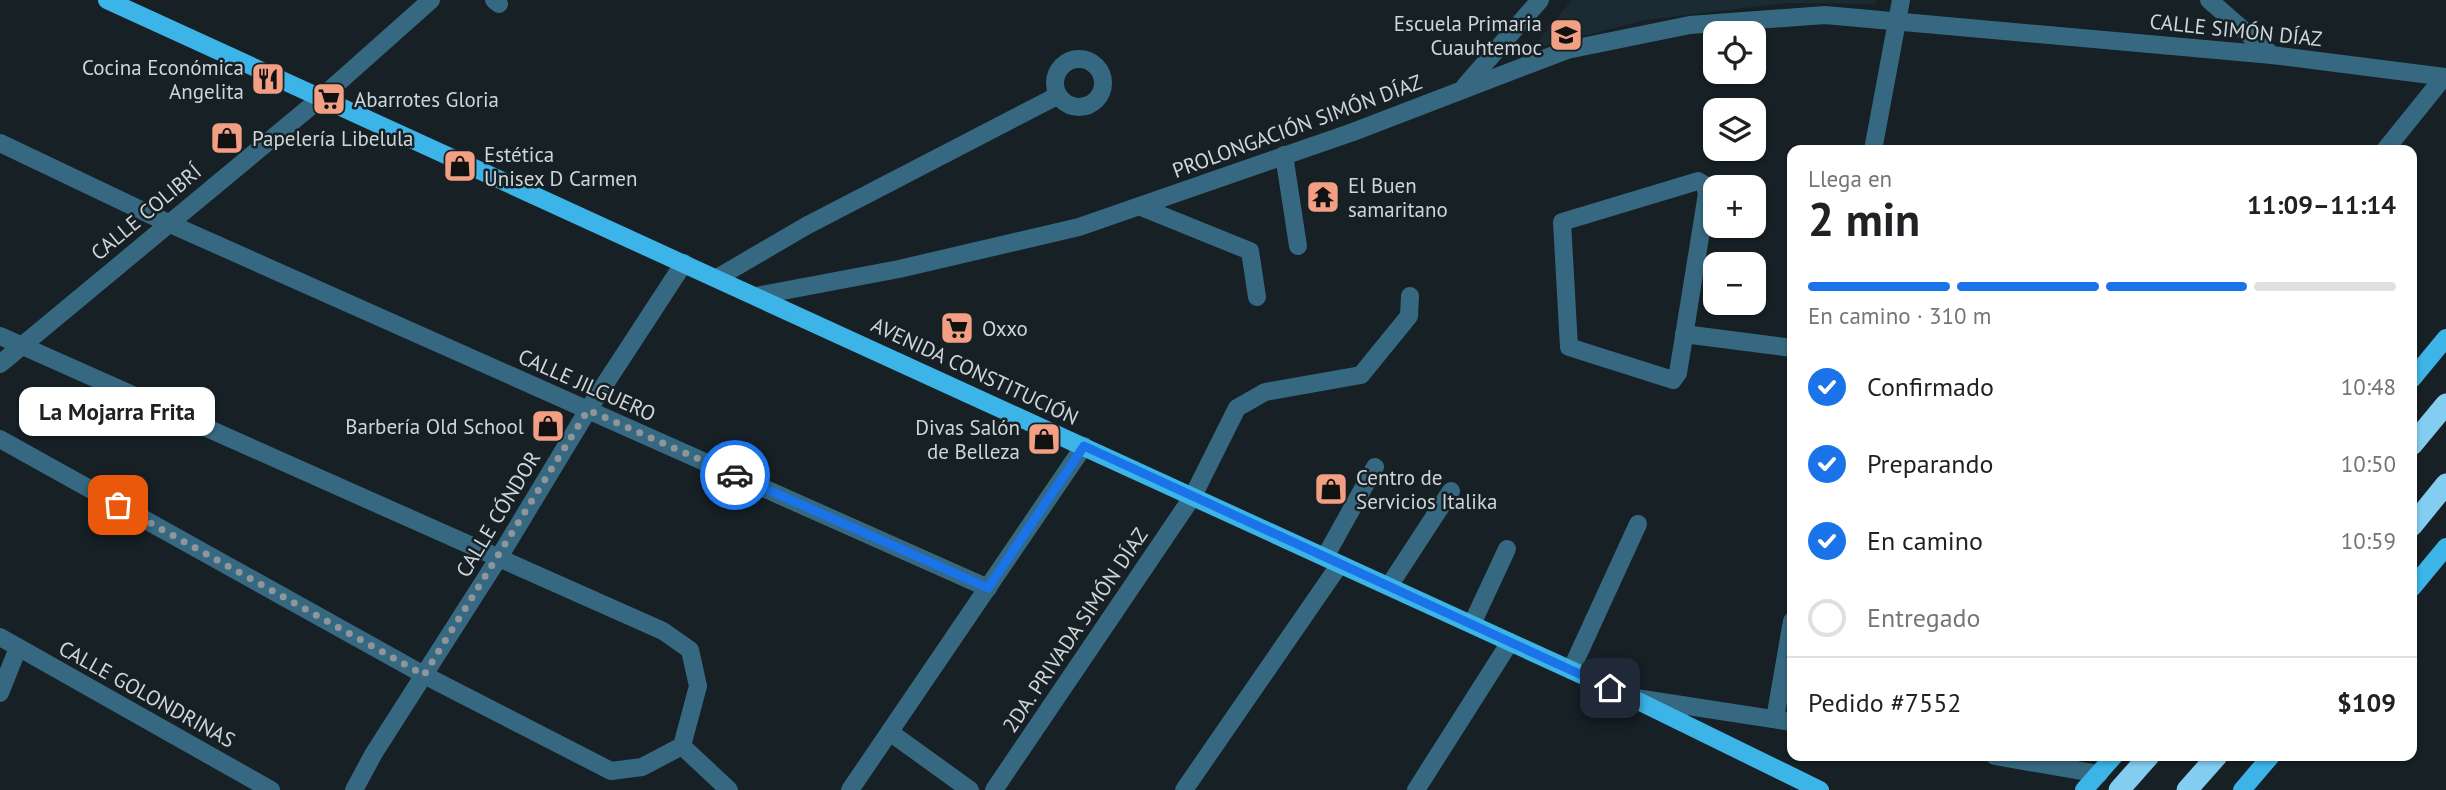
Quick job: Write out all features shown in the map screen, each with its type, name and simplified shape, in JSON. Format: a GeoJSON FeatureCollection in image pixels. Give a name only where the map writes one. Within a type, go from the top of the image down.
{"type":"FeatureCollection","features":[{"type":"Feature","properties":{"kind":"highway"},"geometry":{"type":"LineString","coordinates":[[2417,439],[2446,404]]}},
{"type":"Feature","properties":{"kind":"highway"},"geometry":{"type":"LineString","coordinates":[[2417,520],[2446,484]]}},
{"type":"Feature","properties":{"kind":"highway"},"geometry":{"type":"LineString","coordinates":[[2119,790],[2145,761]]}},
{"type":"Feature","properties":{"kind":"highway"},"geometry":{"type":"LineString","coordinates":[[2187,790],[2213,761]]}},
{"type":"Feature","properties":{"kind":"main road","name":"AVENIDA CONSTITUCIÓN"},"geometry":{"type":"LineString","coordinates":[[107,0],[1472,624],[1630,697],[1820,790]]}},
{"type":"Feature","properties":{"kind":"main road"},"geometry":{"type":"LineString","coordinates":[[2417,373],[2446,338]]}},
{"type":"Feature","properties":{"kind":"main road"},"geometry":{"type":"LineString","coordinates":[[2417,582],[2446,547]]}},
{"type":"Feature","properties":{"kind":"main road"},"geometry":{"type":"LineString","coordinates":[[2084,790],[2110,761]]}},
{"type":"Feature","properties":{"kind":"main road"},"geometry":{"type":"LineString","coordinates":[[2243,790],[2267,761]]}},
{"type":"Feature","properties":{"kind":"street","name":"CALLE COLIBRÍ"},"geometry":{"type":"LineString","coordinates":[[0,364],[322,97],[431,0]]}},
{"type":"Feature","properties":{"kind":"street"},"geometry":{"type":"LineString","coordinates":[[1463,88],[1541,0]]}},
{"type":"Feature","properties":{"kind":"street"},"geometry":{"type":"LineString","coordinates":[[1874,145],[1901,0]]}},
{"type":"Feature","properties":{"kind":"street"},"geometry":{"type":"LineString","coordinates":[[2209,0],[2273,55]]}},
{"type":"Feature","properties":{"kind":"street","name":"PROLONGACIÓN SIMÓN DÍAZ"},"geometry":{"type":"LineString","coordinates":[[756,296],[899,269],[1079,227],[1353,132],[1567,50],[1690,25],[1825,15],[1896,20]]}},
{"type":"Feature","properties":{"kind":"street","name":"CALLE SIMÓN DÍAZ"},"geometry":{"type":"LineString","coordinates":[[1896,20],[2273,55],[2445,77]]}},
{"type":"Feature","properties":{"kind":"street"},"geometry":{"type":"LineString","coordinates":[[2389,145],[2445,77]]}},
{"type":"Feature","properties":{"kind":"street"},"geometry":{"type":"LineString","coordinates":[[716,278],[806,226],[1057,96]]}},
{"type":"Feature","properties":{"kind":"street","name":"CALLE JILGUERO"},"geometry":{"type":"LineString","coordinates":[[0,143],[168,223],[988,588]]}},
{"type":"Feature","properties":{"kind":"street"},"geometry":{"type":"LineString","coordinates":[[1284,155],[1298,246]]}},
{"type":"Feature","properties":{"kind":"street"},"geometry":{"type":"LineString","coordinates":[[1698,181],[1705,185],[1707,194],[1684,334],[1678,373],[1673,380],[1569,346],[1562,222],[1698,181]]}},
{"type":"Feature","properties":{"kind":"street"},"geometry":{"type":"LineString","coordinates":[[1141,207],[1250,251],[1257,297]]}},
{"type":"Feature","properties":{"kind":"street","name":"CALLE CÓNDOR"},"geometry":{"type":"LineString","coordinates":[[354,790],[374,752],[498,559],[588,410],[684,263]]}},
{"type":"Feature","properties":{"kind":"street","name":"2DA. PRIVADA SIMÓN DÍAZ"},"geometry":{"type":"LineString","coordinates":[[994,790],[1193,496],[1237,408],[1265,392],[1361,375],[1409,316],[1410,296]]}},
{"type":"Feature","properties":{"kind":"street"},"geometry":{"type":"LineString","coordinates":[[1684,334],[1787,347]]}},
{"type":"Feature","properties":{"kind":"street"},"geometry":{"type":"LineString","coordinates":[[0,336],[663,631],[690,650],[698,686],[682,746],[642,767],[611,771],[424,675],[0,439]]}},
{"type":"Feature","properties":{"kind":"street"},"geometry":{"type":"LineString","coordinates":[[850,790],[1084,446]]}},
{"type":"Feature","properties":{"kind":"street"},"geometry":{"type":"LineString","coordinates":[[1184,790],[1332,560],[1374,467]]}},
{"type":"Feature","properties":{"kind":"street"},"geometry":{"type":"LineString","coordinates":[[1389,586],[1451,491]]}},
{"type":"Feature","properties":{"kind":"street"},"geometry":{"type":"LineString","coordinates":[[1571,670],[1638,524]]}},
{"type":"Feature","properties":{"kind":"street"},"geometry":{"type":"LineString","coordinates":[[1472,624],[1507,550]]}},
{"type":"Feature","properties":{"kind":"street","name":"CALLE GOLONDRINAS"},"geometry":{"type":"LineString","coordinates":[[0,637],[271,790]]}},
{"type":"Feature","properties":{"kind":"street"},"geometry":{"type":"LineString","coordinates":[[1416,790],[1510,642]]}},
{"type":"Feature","properties":{"kind":"street"},"geometry":{"type":"LineString","coordinates":[[0,693],[18,648]]}},
{"type":"Feature","properties":{"kind":"street"},"geometry":{"type":"LineString","coordinates":[[1630,697],[1783,720],[1787,676]]}},
{"type":"Feature","properties":{"kind":"street"},"geometry":{"type":"LineString","coordinates":[[891,733],[970,790]]}},
{"type":"Feature","properties":{"kind":"street"},"geometry":{"type":"LineString","coordinates":[[682,746],[729,790]]}},
{"type":"Feature","properties":{"kind":"street"},"geometry":{"type":"LineString","coordinates":[[2024,761],[2099,774]]}},
{"type":"Feature","properties":{"kind":"shaded area","name":"Escuela Primaria Cuauhtemoc"},"geometry":{"type":"Polygon","coordinates":[[[1572,0],[1876,0],[1875,4],[1787,3],[1645,20],[1532,49],[1572,0]]]}},
{"type":"Feature","properties":{"kind":"way so far"},"geometry":{"type":"LineString","coordinates":[[118,505],[424,675],[588,410],[735,475]]}},
{"type":"Feature","properties":{"kind":"place","name":"Escuela Primaria Cuauhtemoc"},"geometry":{"type":"Point","coordinates":[1566,35]}},
{"type":"Feature","properties":{"kind":"place","name":"Cocina Económica Angelita"},"geometry":{"type":"Point","coordinates":[268,79]}},
{"type":"Feature","properties":{"kind":"place","name":"Abarrotes Gloria"},"geometry":{"type":"Point","coordinates":[329,99]}},
{"type":"Feature","properties":{"kind":"place","name":"Papelería Libelula"},"geometry":{"type":"Point","coordinates":[227,138]}},
{"type":"Feature","properties":{"kind":"place","name":"Estética Unisex D Carmen"},"geometry":{"type":"Point","coordinates":[460,166]}},
{"type":"Feature","properties":{"kind":"place","name":"El Buen samaritano"},"geometry":{"type":"Point","coordinates":[1323,197]}},
{"type":"Feature","properties":{"kind":"place","name":"Oxxo"},"geometry":{"type":"Point","coordinates":[957,328]}},
{"type":"Feature","properties":{"kind":"place","name":"Barbería Old School"},"geometry":{"type":"Point","coordinates":[548,426]}},
{"type":"Feature","properties":{"kind":"place","name":"Divas Salón de Belleza"},"geometry":{"type":"Point","coordinates":[1044,439]}},
{"type":"Feature","properties":{"kind":"place","name":"Centro de Servicios Italika"},"geometry":{"type":"Point","coordinates":[1331,489]}},
{"type":"Feature","properties":{"kind":"place","name":"La Mojarra Frita"},"geometry":{"type":"Point","coordinates":[118,505]}},
{"type":"Feature","properties":{"kind":"route"},"geometry":{"type":"LineString","coordinates":[[735,475],[988,588],[1084,446],[1610,688]]}}]}
